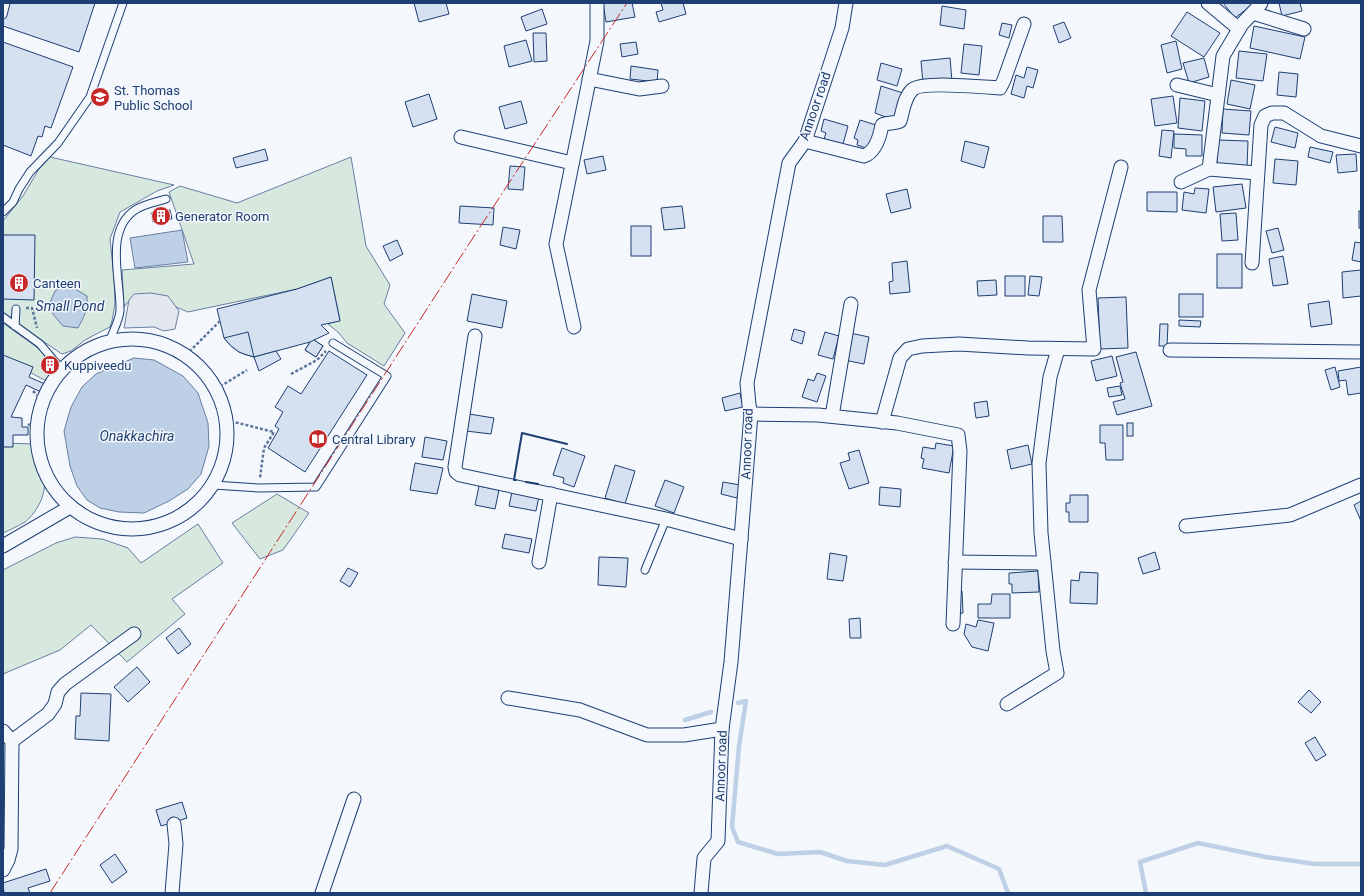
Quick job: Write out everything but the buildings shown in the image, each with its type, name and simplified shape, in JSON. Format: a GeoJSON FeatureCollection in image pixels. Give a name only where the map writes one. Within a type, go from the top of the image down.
{"type":"FeatureCollection","features":[{"type":"Feature","properties":{"kind":"street"},"geometry":{"type":"LineString","coordinates":[[574,326],[556,244],[597,41],[597,3]]}},
{"type":"Feature","properties":{"kind":"street","name":"Annoor road"},"geometry":{"type":"LineString","coordinates":[[701,893],[704,858],[718,841],[722,729],[731,662],[751,414],[748,405],[747,383],[789,163],[805,141],[842,28],[846,3]]}},
{"type":"Feature","properties":{"kind":"street"},"geometry":{"type":"LineString","coordinates":[[1208,3],[1239,29]]}},
{"type":"Feature","properties":{"kind":"street"},"geometry":{"type":"LineString","coordinates":[[1209,169],[1223,56],[1239,29],[1257,8],[1304,29]]}},
{"type":"Feature","properties":{"kind":"street"},"geometry":{"type":"LineString","coordinates":[[805,141],[864,156],[870,154],[872,151],[881,133],[882,125],[886,122],[896,123],[900,121],[907,96],[913,88],[922,86],[977,86],[1000,88],[1024,24]]}},
{"type":"Feature","properties":{"kind":"street"},"geometry":{"type":"LineString","coordinates":[[589,79],[639,89],[662,86]]}},
{"type":"Feature","properties":{"kind":"street"},"geometry":{"type":"LineString","coordinates":[[1178,85],[1218,95]]}},
{"type":"Feature","properties":{"kind":"street"},"geometry":{"type":"LineString","coordinates":[[1252,263],[1261,125],[1265,116],[1272,113],[1284,113],[1321,136],[1361,146]]}},
{"type":"Feature","properties":{"kind":"street"},"geometry":{"type":"LineString","coordinates":[[461,137],[572,163]]}},
{"type":"Feature","properties":{"kind":"street"},"geometry":{"type":"LineString","coordinates":[[882,422],[900,358],[908,349],[922,346],[960,344],[1028,348],[1094,349],[1090,290],[1122,167]]}},
{"type":"Feature","properties":{"kind":"street"},"geometry":{"type":"LineString","coordinates":[[1181,182],[1209,169],[1257,172]]}},
{"type":"Feature","properties":{"kind":"street"},"geometry":{"type":"LineString","coordinates":[[832,416],[851,304]]}},
{"type":"Feature","properties":{"kind":"street"},"geometry":{"type":"LineString","coordinates":[[475,336],[455,467],[456,472],[666,519],[741,539]]}},
{"type":"Feature","properties":{"kind":"street"},"geometry":{"type":"LineString","coordinates":[[138,338],[165,344],[190,357],[210,378],[223,403],[228,431],[224,459],[213,485],[196,506],[173,521],[147,529],[120,529],[94,522],[70,507],[53,488],[42,465],[33,427],[47,390],[62,369],[83,351],[110,340],[138,338]]}},
{"type":"Feature","properties":{"kind":"street"},"geometry":{"type":"LineString","coordinates":[[1006,704],[1057,673],[1053,651],[1041,533],[1039,462],[1050,377],[1058,349]]}},
{"type":"Feature","properties":{"kind":"street"},"geometry":{"type":"LineString","coordinates":[[1170,350],[1361,352]]}},
{"type":"Feature","properties":{"kind":"street"},"geometry":{"type":"LineString","coordinates":[[751,414],[832,416],[897,423],[958,435],[960,451],[953,624]]}},
{"type":"Feature","properties":{"kind":"street"},"geometry":{"type":"LineString","coordinates":[[1186,526],[1290,515],[1361,485]]}},
{"type":"Feature","properties":{"kind":"street"},"geometry":{"type":"LineString","coordinates":[[539,562],[551,494]]}},
{"type":"Feature","properties":{"kind":"street"},"geometry":{"type":"LineString","coordinates":[[3,546],[70,507]]}},
{"type":"Feature","properties":{"kind":"street"},"geometry":{"type":"LineString","coordinates":[[955,562],[1044,563]]}},
{"type":"Feature","properties":{"kind":"street"},"geometry":{"type":"LineString","coordinates":[[12,741],[48,714],[55,704],[58,692],[65,684],[134,634]]}},
{"type":"Feature","properties":{"kind":"street"},"geometry":{"type":"LineString","coordinates":[[508,698],[580,710],[647,735],[684,735],[722,729]]}},
{"type":"Feature","properties":{"kind":"street"},"geometry":{"type":"LineString","coordinates":[[3,731],[12,741],[11,849],[3,870]]}},
{"type":"Feature","properties":{"kind":"street"},"geometry":{"type":"LineString","coordinates":[[322,893],[354,799]]}},
{"type":"Feature","properties":{"kind":"street"},"geometry":{"type":"LineString","coordinates":[[172,893],[176,844],[174,824]]}},
{"type":"Feature","properties":{"kind":"lane"},"geometry":{"type":"LineString","coordinates":[[3,15],[6,3]]}},
{"type":"Feature","properties":{"kind":"lane"},"geometry":{"type":"LineString","coordinates":[[3,212],[13,202],[30,172],[58,143],[90,97],[122,3]]}},
{"type":"Feature","properties":{"kind":"lane"},"geometry":{"type":"LineString","coordinates":[[110,340],[120,313],[117,252],[118,233],[126,218],[135,210],[166,199]]}},
{"type":"Feature","properties":{"kind":"lane"},"geometry":{"type":"LineString","coordinates":[[15,326],[16,309]]}},
{"type":"Feature","properties":{"kind":"lane"},"geometry":{"type":"LineString","coordinates":[[3,317],[40,344],[62,369]]}},
{"type":"Feature","properties":{"kind":"lane"},"geometry":{"type":"LineString","coordinates":[[213,485],[258,488],[316,487],[387,376],[333,343]]}},
{"type":"Feature","properties":{"kind":"lane"},"geometry":{"type":"LineString","coordinates":[[645,570],[666,519]]}},
{"type":"Feature","properties":{"kind":"path"},"geometry":{"type":"LineString","coordinates":[[32,308],[40,344]]}},
{"type":"Feature","properties":{"kind":"path"},"geometry":{"type":"LineString","coordinates":[[186,355],[220,321]]}},
{"type":"Feature","properties":{"kind":"path"},"geometry":{"type":"LineString","coordinates":[[291,374],[317,360],[333,343]]}},
{"type":"Feature","properties":{"kind":"path"},"geometry":{"type":"LineString","coordinates":[[216,389],[247,370]]}},
{"type":"Feature","properties":{"kind":"path"},"geometry":{"type":"LineString","coordinates":[[33,391],[43,401]]}},
{"type":"Feature","properties":{"kind":"path"},"geometry":{"type":"LineString","coordinates":[[226,420],[274,432],[264,448],[258,488]]}},
{"type":"Feature","properties":{"kind":"shaded area"},"geometry":{"type":"Polygon","coordinates":[[[50,157],[174,185],[157,191],[120,212],[110,239],[115,304],[110,327],[85,340],[71,351],[62,354],[19,325],[3,312],[3,221],[23,196],[39,169],[50,157]]]}},
{"type":"Feature","properties":{"kind":"shaded area"},"geometry":{"type":"Polygon","coordinates":[[[351,157],[366,246],[390,285],[384,304],[405,333],[384,366],[347,343],[339,333],[328,324],[340,320],[331,277],[297,289],[188,312],[169,304],[128,302],[124,307],[122,270],[194,264],[169,192],[180,186],[237,203],[351,157]]]}},
{"type":"Feature","properties":{"kind":"shaded area"},"geometry":{"type":"Polygon","coordinates":[[[151,293],[168,296],[179,311],[175,329],[164,331],[154,327],[124,328],[129,300],[134,294],[151,293]]]}},
{"type":"Feature","properties":{"kind":"shaded area"},"geometry":{"type":"Polygon","coordinates":[[[3,323],[34,345],[61,369],[50,383],[3,358],[3,323]]]}},
{"type":"Feature","properties":{"kind":"shaded area"},"geometry":{"type":"Polygon","coordinates":[[[3,443],[33,444],[40,460],[45,484],[41,500],[32,515],[25,522],[3,533],[3,443]]]}},
{"type":"Feature","properties":{"kind":"shaded area"},"geometry":{"type":"Polygon","coordinates":[[[277,494],[309,513],[283,550],[260,559],[232,523],[277,494]]]}},
{"type":"Feature","properties":{"kind":"shaded area"},"geometry":{"type":"Polygon","coordinates":[[[198,524],[223,563],[172,599],[185,614],[127,662],[91,625],[60,650],[3,674],[3,570],[56,543],[75,537],[102,539],[128,548],[141,563],[198,524]]]}},
{"type":"Feature","properties":{"kind":"water"},"geometry":{"type":"Polygon","coordinates":[[[182,230],[188,262],[135,268],[130,238],[182,230]]]}},
{"type":"Feature","properties":{"kind":"water","name":"Small Pond"},"geometry":{"type":"Polygon","coordinates":[[[62,286],[70,286],[87,296],[86,309],[78,328],[63,326],[53,314],[50,303],[55,291],[62,286]]]}},
{"type":"Feature","properties":{"kind":"water","name":"Onakkachira"},"geometry":{"type":"Polygon","coordinates":[[[134,358],[154,360],[183,376],[198,393],[208,423],[209,446],[201,474],[188,489],[169,501],[144,513],[119,512],[100,508],[87,500],[77,486],[70,466],[64,431],[71,407],[82,387],[96,374],[134,358]]]}},
{"type":"Feature","properties":{"kind":"waterway"},"geometry":{"type":"LineString","coordinates":[[738,703],[746,701],[739,746],[732,827],[738,842],[778,854],[820,852],[847,861],[885,865],[947,846],[999,869],[1008,893]]}},
{"type":"Feature","properties":{"kind":"waterway"},"geometry":{"type":"LineString","coordinates":[[685,720],[711,712]]}},
{"type":"Feature","properties":{"kind":"waterway"},"geometry":{"type":"LineString","coordinates":[[1146,893],[1140,862],[1198,843],[1266,857],[1315,864],[1361,864]]}},
{"type":"Feature","properties":{"kind":"wall"},"geometry":{"type":"LineString","coordinates":[[516,480],[514,480],[522,433],[567,444]]}},
{"type":"Feature","properties":{"kind":"wall"},"geometry":{"type":"LineString","coordinates":[[526,482],[538,484]]}},
{"type":"Feature","properties":{"kind":"power"},"geometry":{"type":"LineString","coordinates":[[50,893],[465,250],[627,3]]}},
{"type":"Feature","properties":{"kind":"place","name":"St. Thomas Public School"},"geometry":{"type":"Point","coordinates":[100,97]}},
{"type":"Feature","properties":{"kind":"place","name":"Generator Room"},"geometry":{"type":"Point","coordinates":[161,216]}},
{"type":"Feature","properties":{"kind":"place","name":"Canteen"},"geometry":{"type":"Point","coordinates":[19,283]}},
{"type":"Feature","properties":{"kind":"place","name":"Kuppiveedu"},"geometry":{"type":"Point","coordinates":[50,365]}},
{"type":"Feature","properties":{"kind":"place","name":"Central Library"},"geometry":{"type":"Point","coordinates":[318,439]}}]}
